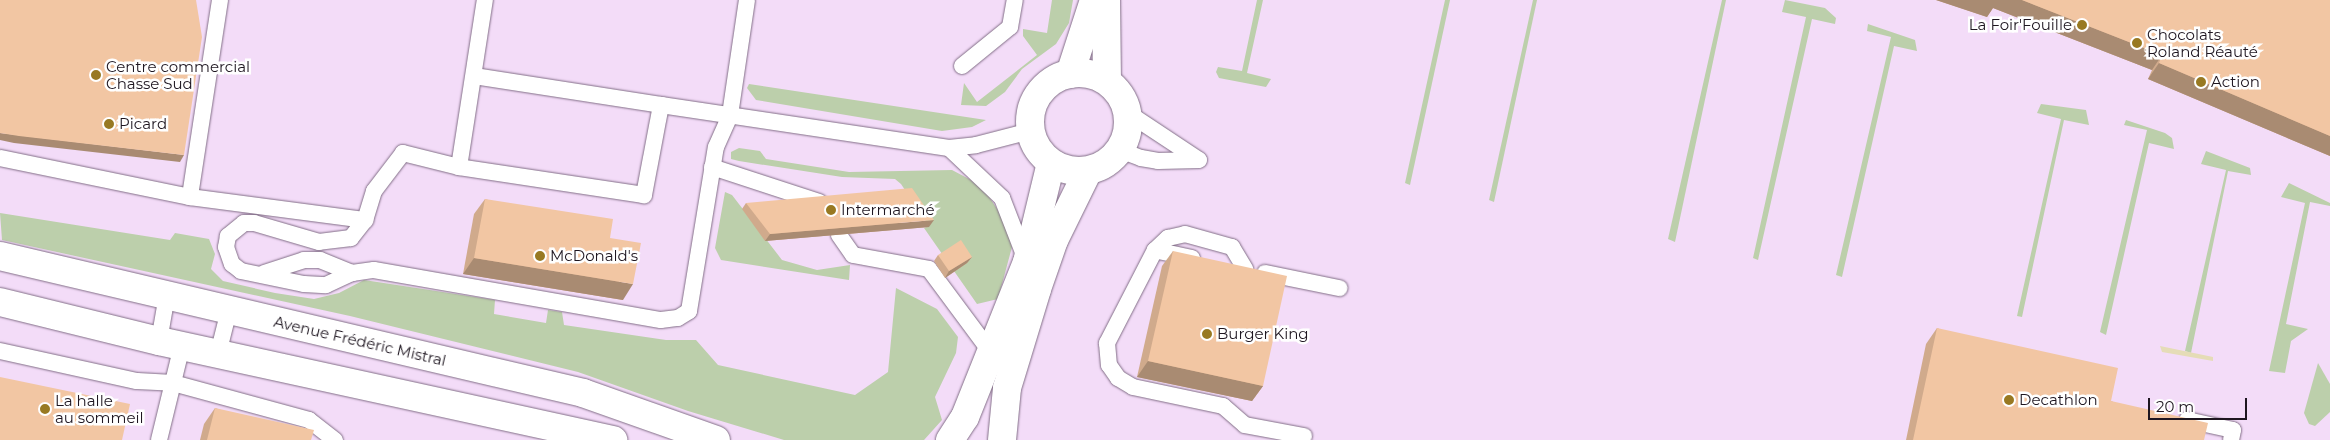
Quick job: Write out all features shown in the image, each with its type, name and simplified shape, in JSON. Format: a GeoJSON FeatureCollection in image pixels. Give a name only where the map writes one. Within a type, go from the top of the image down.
{"type":"FeatureCollection","features":[{"type":"Feature","properties":{"kind":"main road"},"geometry":{"type":"LineString","coordinates":[[1070,74],[1094,0]]}},
{"type":"Feature","properties":{"kind":"main road"},"geometry":{"type":"LineString","coordinates":[[1106,0],[1107,81]]}},
{"type":"Feature","properties":{"kind":"main road"},"geometry":{"type":"LineString","coordinates":[[1083,72],[1107,81],[1124,100],[1128,113],[1129,126],[1120,150],[1112,160],[1088,171],[1076,171],[1051,163],[1042,154],[1030,131],[1030,116],[1034,101],[1055,78],[1083,72]]}},
{"type":"Feature","properties":{"kind":"main road"},"geometry":{"type":"LineString","coordinates":[[950,440],[965,417],[1027,262],[1051,163]]}},
{"type":"Feature","properties":{"kind":"main road"},"geometry":{"type":"LineString","coordinates":[[1002,440],[1007,388],[1054,240],[1088,171]]}},
{"type":"Feature","properties":{"kind":"main road","name":"Avenue Frédéric Mistral"},"geometry":{"type":"LineString","coordinates":[[0,256],[583,393],[716,440]]}},
{"type":"Feature","properties":{"kind":"main road"},"geometry":{"type":"LineString","coordinates":[[0,302],[171,344],[613,440]]}},
{"type":"Feature","properties":{"kind":"main road"},"geometry":{"type":"LineString","coordinates":[[990,351],[1021,344]]}},
{"type":"Feature","properties":{"kind":"lane"},"geometry":{"type":"LineString","coordinates":[[190,196],[220,0]]}},
{"type":"Feature","properties":{"kind":"lane"},"geometry":{"type":"LineString","coordinates":[[459,167],[485,0]]}},
{"type":"Feature","properties":{"kind":"lane"},"geometry":{"type":"LineString","coordinates":[[661,105],[644,195],[459,167],[403,153],[374,191],[365,220],[351,238],[336,242],[319,242],[254,223],[244,223],[234,228],[228,236],[226,247],[232,264],[242,271],[264,273],[285,281],[326,285],[352,273],[374,270],[661,320],[670,320],[689,311],[716,147],[730,115],[747,0]]}},
{"type":"Feature","properties":{"kind":"lane"},"geometry":{"type":"LineString","coordinates":[[962,66],[1010,27],[1015,0]]}},
{"type":"Feature","properties":{"kind":"lane"},"geometry":{"type":"LineString","coordinates":[[474,76],[949,148],[976,145],[1030,131]]}},
{"type":"Feature","properties":{"kind":"lane"},"geometry":{"type":"LineString","coordinates":[[1120,150],[1141,158],[1158,161],[1199,160],[1128,113]]}},
{"type":"Feature","properties":{"kind":"lane"},"geometry":{"type":"LineString","coordinates":[[949,148],[1002,198],[1027,262]]}},
{"type":"Feature","properties":{"kind":"lane"},"geometry":{"type":"LineString","coordinates":[[0,158],[190,196],[365,220]]}},
{"type":"Feature","properties":{"kind":"lane"},"geometry":{"type":"LineString","coordinates":[[712,167],[819,202]]}},
{"type":"Feature","properties":{"kind":"lane"},"geometry":{"type":"LineString","coordinates":[[1244,269],[1232,247],[1185,234],[1168,238],[1155,250],[1107,343],[1109,365],[1118,378],[1133,388],[1223,406],[1245,425],[1304,436]]}},
{"type":"Feature","properties":{"kind":"lane"},"geometry":{"type":"LineString","coordinates":[[839,235],[853,255],[929,269],[990,351]]}},
{"type":"Feature","properties":{"kind":"lane"},"geometry":{"type":"LineString","coordinates":[[1155,250],[1209,262]]}},
{"type":"Feature","properties":{"kind":"lane"},"geometry":{"type":"LineString","coordinates":[[264,273],[304,260],[320,260],[352,273]]}},
{"type":"Feature","properties":{"kind":"lane"},"geometry":{"type":"LineString","coordinates":[[1227,265],[1339,288]]}},
{"type":"Feature","properties":{"kind":"lane"},"geometry":{"type":"LineString","coordinates":[[159,440],[173,383],[166,295]]}},
{"type":"Feature","properties":{"kind":"lane"},"geometry":{"type":"LineString","coordinates":[[218,354],[229,310]]}},
{"type":"Feature","properties":{"kind":"lane"},"geometry":{"type":"LineString","coordinates":[[0,351],[137,381],[173,383],[308,420],[335,440]]}},
{"type":"Feature","properties":{"kind":"lane"},"geometry":{"type":"LineString","coordinates":[[2168,415],[2233,430],[2231,440]]}},
{"type":"Feature","properties":{"kind":"green space"},"geometry":{"type":"Polygon","coordinates":[[[1052,0],[1073,0],[1069,23],[1056,44],[1022,69],[1005,92],[986,106],[961,105],[964,83],[977,102],[1037,55],[1023,36],[1023,29],[1047,33],[1052,0]]]}},
{"type":"Feature","properties":{"kind":"green space"},"geometry":{"type":"Polygon","coordinates":[[[1257,0],[1263,0],[1247,73],[1271,79],[1266,87],[1219,78],[1216,72],[1218,67],[1242,71],[1257,0]]]}},
{"type":"Feature","properties":{"kind":"green space"},"geometry":{"type":"Polygon","coordinates":[[[1445,0],[1450,0],[1410,185],[1405,183],[1445,0]]]}},
{"type":"Feature","properties":{"kind":"green space"},"geometry":{"type":"Polygon","coordinates":[[[1533,0],[1537,0],[1494,202],[1489,200],[1533,0]]]}},
{"type":"Feature","properties":{"kind":"green space"},"geometry":{"type":"Polygon","coordinates":[[[1722,0],[1726,0],[1675,242],[1668,239],[1722,0]]]}},
{"type":"Feature","properties":{"kind":"green space"},"geometry":{"type":"Polygon","coordinates":[[[1785,0],[1825,8],[1836,18],[1835,24],[1812,19],[1758,260],[1753,258],[1806,17],[1782,12],[1785,0]]]}},
{"type":"Feature","properties":{"kind":"green space"},"geometry":{"type":"Polygon","coordinates":[[[1868,24],[1915,40],[1917,51],[1894,46],[1842,277],[1836,275],[1891,37],[1867,31],[1868,24]]]}},
{"type":"Feature","properties":{"kind":"green space"},"geometry":{"type":"Polygon","coordinates":[[[749,84],[986,120],[972,127],[942,131],[756,100],[747,88],[749,84]]]}},
{"type":"Feature","properties":{"kind":"green space"},"geometry":{"type":"Polygon","coordinates":[[[2041,104],[2086,110],[2089,125],[2064,120],[2022,317],[2017,316],[2061,119],[2037,113],[2041,104]]]}},
{"type":"Feature","properties":{"kind":"green space"},"geometry":{"type":"Polygon","coordinates":[[[2126,120],[2165,133],[2172,138],[2174,149],[2149,143],[2106,335],[2100,332],[2147,130],[2124,125],[2126,120]]]}},
{"type":"Feature","properties":{"kind":"green space"},"geometry":{"type":"Polygon","coordinates":[[[739,148],[760,151],[766,159],[849,172],[952,170],[971,180],[988,195],[1003,218],[1012,247],[998,299],[977,304],[924,228],[929,226],[901,184],[895,179],[842,177],[731,159],[731,152],[739,148]]]}},
{"type":"Feature","properties":{"kind":"green space"},"geometry":{"type":"Polygon","coordinates":[[[2206,151],[2250,168],[2251,175],[2228,171],[2191,353],[2185,351],[2226,170],[2201,164],[2206,151]]]}},
{"type":"Feature","properties":{"kind":"green space"},"geometry":{"type":"Polygon","coordinates":[[[2289,183],[2330,203],[2330,206],[2310,202],[2286,324],[2308,329],[2291,341],[2285,373],[2269,371],[2305,203],[2281,197],[2289,183]]]}},
{"type":"Feature","properties":{"kind":"green space"},"geometry":{"type":"Polygon","coordinates":[[[725,192],[732,195],[782,260],[817,270],[850,265],[849,280],[721,260],[715,248],[725,192]]]}},
{"type":"Feature","properties":{"kind":"green space"},"geometry":{"type":"Polygon","coordinates":[[[0,213],[170,240],[175,233],[209,239],[215,254],[211,269],[223,281],[275,293],[314,299],[339,293],[364,280],[495,300],[494,314],[546,323],[548,310],[562,312],[564,325],[666,340],[696,340],[718,365],[855,395],[888,372],[896,288],[937,309],[958,337],[956,353],[935,397],[942,420],[924,440],[784,440],[688,411],[578,372],[350,316],[2,240],[0,213]]]}},
{"type":"Feature","properties":{"kind":"green space"},"geometry":{"type":"Polygon","coordinates":[[[2318,363],[2330,384],[2330,412],[2315,426],[2309,424],[2304,413],[2318,363]]]}},
{"type":"Feature","properties":{"kind":"sand"},"geometry":{"type":"Polygon","coordinates":[[[2160,346],[2213,357],[2213,361],[2162,352],[2160,346]]]}},
{"type":"Feature","properties":{"kind":"building","name":"Centre commercial Chasse Sud"},"geometry":{"type":"Polygon","coordinates":[[[0,0],[196,0],[202,37],[184,155],[0,133],[0,0]]]}},
{"type":"Feature","properties":{"kind":"building"},"geometry":{"type":"Polygon","coordinates":[[[2022,0],[2330,0],[2330,136],[2159,63],[2162,55],[2022,0]]]}},
{"type":"Feature","properties":{"kind":"building"},"geometry":{"type":"Polygon","coordinates":[[[912,188],[934,220],[770,234],[746,203],[912,188]]]}},
{"type":"Feature","properties":{"kind":"building","name":"McDonald's"},"geometry":{"type":"Polygon","coordinates":[[[485,199],[613,219],[610,238],[641,243],[633,284],[474,258],[485,199]]]}},
{"type":"Feature","properties":{"kind":"building"},"geometry":{"type":"Polygon","coordinates":[[[961,240],[972,257],[949,271],[938,255],[961,240]]]}},
{"type":"Feature","properties":{"kind":"building","name":"Burger King"},"geometry":{"type":"Polygon","coordinates":[[[1173,251],[1287,276],[1263,386],[1148,361],[1173,251]]]}},
{"type":"Feature","properties":{"kind":"building","name":"Decathlon"},"geometry":{"type":"Polygon","coordinates":[[[1937,328],[2118,368],[2111,401],[2208,423],[2204,440],[1913,440],[1937,328]]]}},
{"type":"Feature","properties":{"kind":"building"},"geometry":{"type":"Polygon","coordinates":[[[0,377],[130,404],[122,440],[0,440],[0,377]]]}},
{"type":"Feature","properties":{"kind":"building"},"geometry":{"type":"Polygon","coordinates":[[[215,408],[314,430],[311,440],[207,440],[215,408]]]}},
{"type":"Feature","properties":{"kind":"place","name":"La Foir'Fouille"},"geometry":{"type":"Point","coordinates":[2082,25]}},
{"type":"Feature","properties":{"kind":"place","name":"Chocolats Roland Réauté"},"geometry":{"type":"Point","coordinates":[2137,43]}},
{"type":"Feature","properties":{"kind":"place","name":"Centre commercial Chasse Sud"},"geometry":{"type":"Point","coordinates":[96,75]}},
{"type":"Feature","properties":{"kind":"place","name":"Action"},"geometry":{"type":"Point","coordinates":[2201,82]}},
{"type":"Feature","properties":{"kind":"place","name":"Picard"},"geometry":{"type":"Point","coordinates":[109,124]}},
{"type":"Feature","properties":{"kind":"place","name":"Intermarché"},"geometry":{"type":"Point","coordinates":[831,210]}},
{"type":"Feature","properties":{"kind":"place","name":"McDonald's"},"geometry":{"type":"Point","coordinates":[540,256]}},
{"type":"Feature","properties":{"kind":"place","name":"Burger King"},"geometry":{"type":"Point","coordinates":[1207,334]}},
{"type":"Feature","properties":{"kind":"place","name":"Decathlon"},"geometry":{"type":"Point","coordinates":[2009,400]}},
{"type":"Feature","properties":{"kind":"place","name":"La halle au sommeil"},"geometry":{"type":"Point","coordinates":[45,409]}}]}
